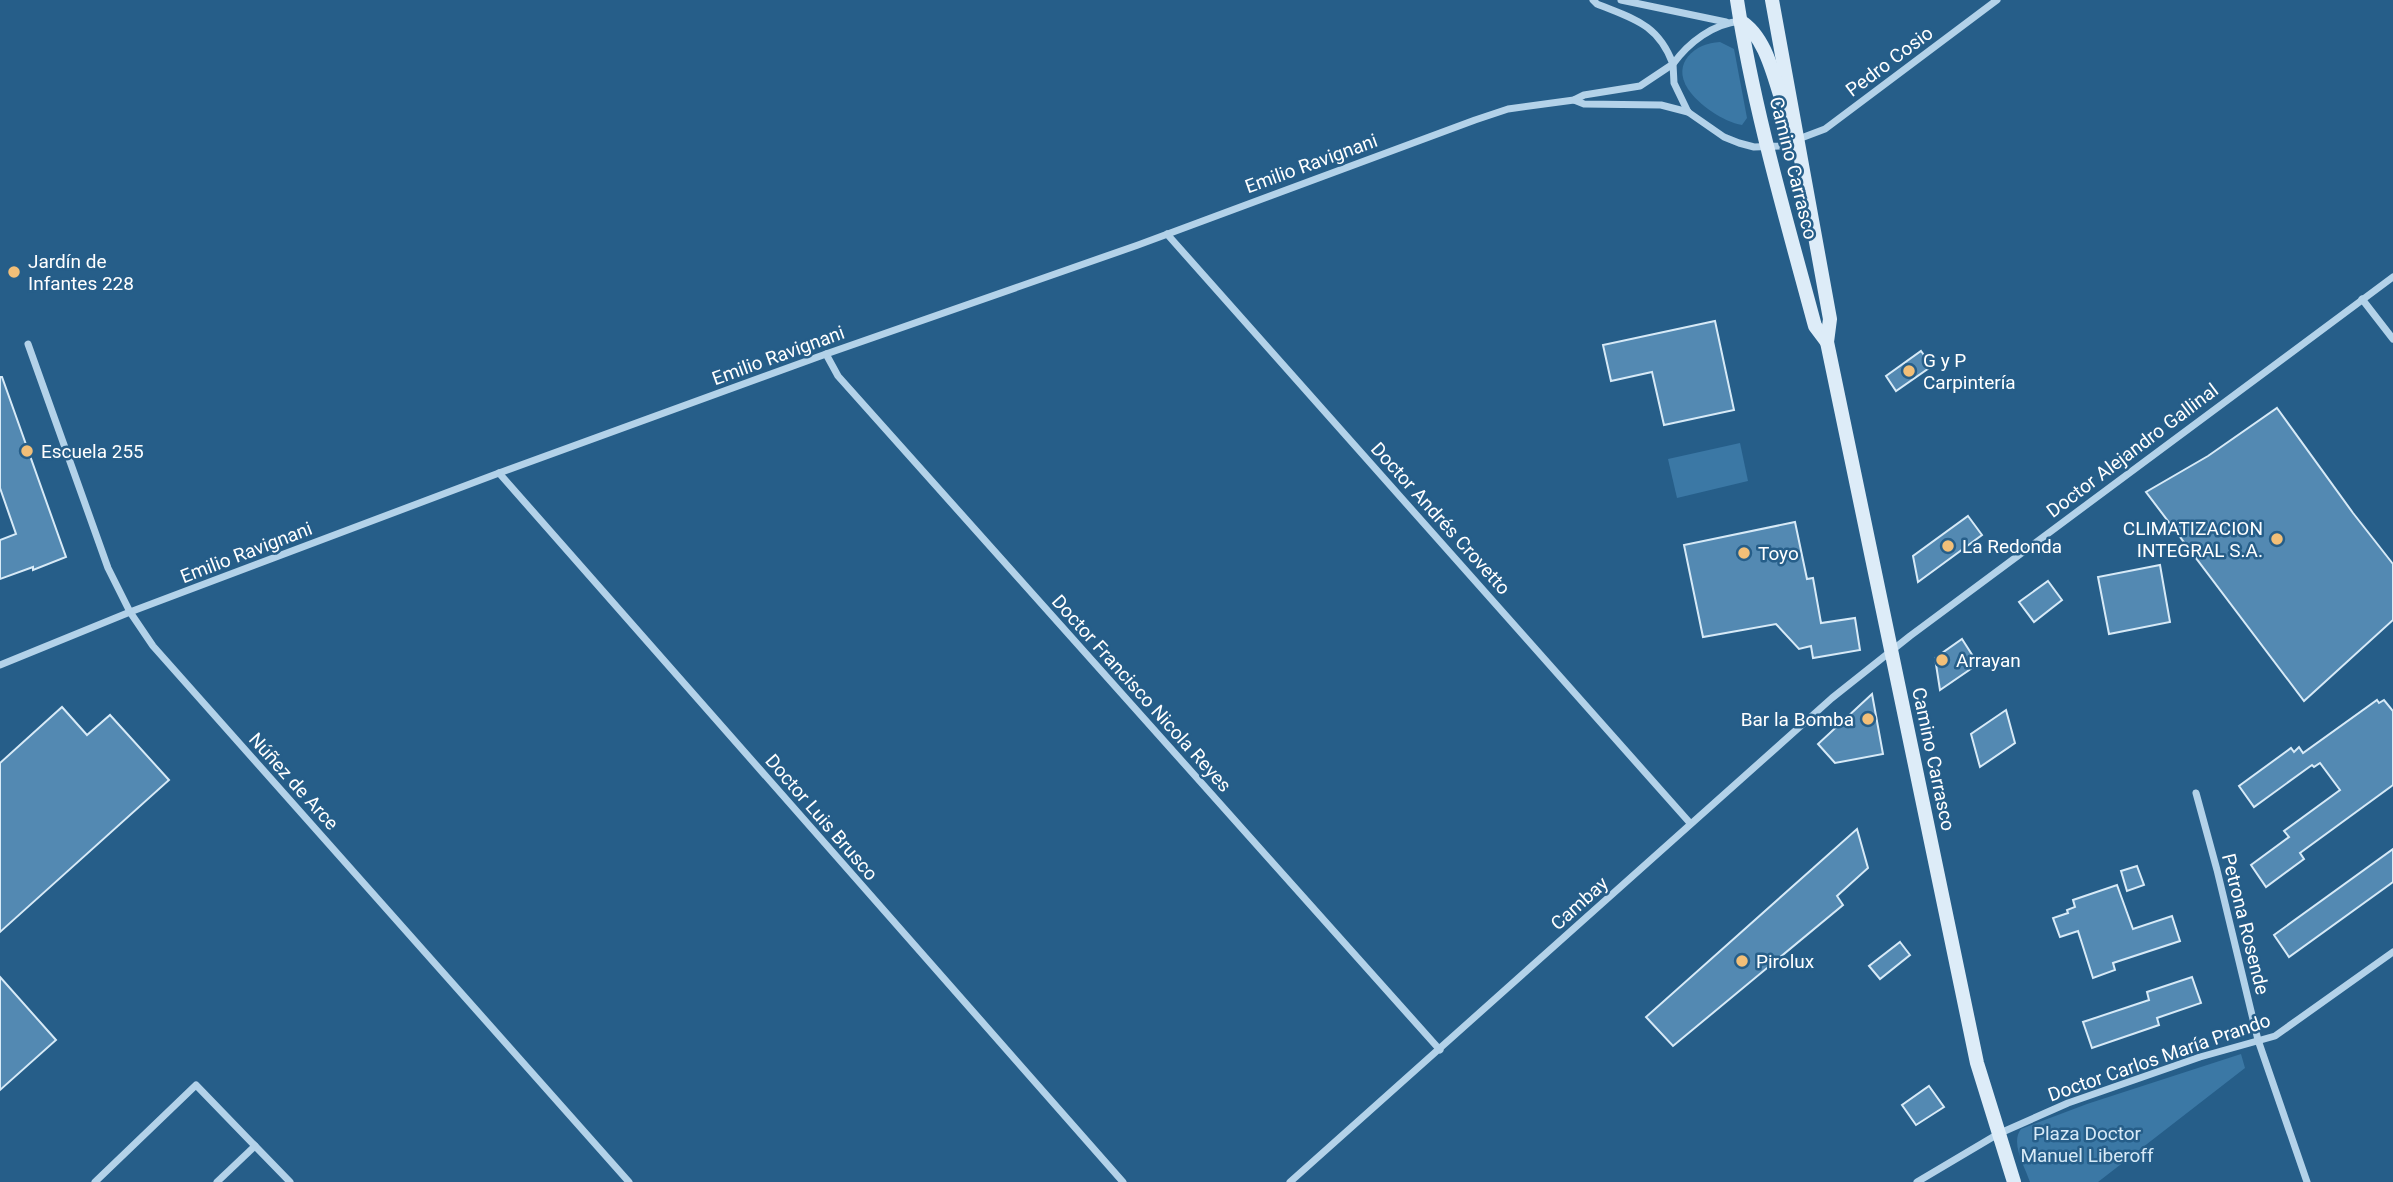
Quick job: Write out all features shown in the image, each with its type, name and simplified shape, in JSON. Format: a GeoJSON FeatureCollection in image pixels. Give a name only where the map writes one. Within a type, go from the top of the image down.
{"type":"FeatureCollection","features":[{"type":"Feature","properties":{"kind":"main road","name":"Camino Carrasco"},"geometry":{"type":"LineString","coordinates":[[1737,0],[1733,21],[1815,326],[1827,342]]}},
{"type":"Feature","properties":{"kind":"main road","name":"Camino Carrasco"},"geometry":{"type":"LineString","coordinates":[[1772,0],[1830,319],[1827,342],[1977,1063],[2014,1182]]}},
{"type":"Feature","properties":{"kind":"main road"},"geometry":{"type":"LineString","coordinates":[[1733,21],[1750,26],[1760,39],[1796,141]]}},
{"type":"Feature","properties":{"kind":"street"},"geometry":{"type":"LineString","coordinates":[[1593,0],[1638,20],[1666,45],[1673,64],[1674,83],[1688,112]]}},
{"type":"Feature","properties":{"kind":"street"},"geometry":{"type":"LineString","coordinates":[[1621,0],[1733,21]]}},
{"type":"Feature","properties":{"kind":"street","name":"Pedro Cosio"},"geometry":{"type":"LineString","coordinates":[[1796,141],[1825,129],[1997,0]]}},
{"type":"Feature","properties":{"kind":"street","name":"Emilio Ravignani"},"geometry":{"type":"LineString","coordinates":[[0,665],[131,612],[499,472],[1167,234],[1486,116],[1508,109],[1574,100],[1584,95],[1640,86],[1673,64],[1692,42],[1733,21]]}},
{"type":"Feature","properties":{"kind":"street","name":"Emilio Ravignani"},"geometry":{"type":"LineString","coordinates":[[1574,100],[1584,104],[1661,105],[1688,112],[1724,137],[1754,147],[1780,146],[1796,141]]}},
{"type":"Feature","properties":{"kind":"street","name":"Doctor Andrés Crovetto"},"geometry":{"type":"LineString","coordinates":[[1167,234],[1690,823]]}},
{"type":"Feature","properties":{"kind":"street","name":"Doctor Alejandro Gallinal"},"geometry":{"type":"LineString","coordinates":[[1892,651],[2393,277]]}},
{"type":"Feature","properties":{"kind":"street"},"geometry":{"type":"LineString","coordinates":[[2362,299],[2393,339]]}},
{"type":"Feature","properties":{"kind":"street","name":"Núñez de Arce"},"geometry":{"type":"LineString","coordinates":[[28,344],[108,568],[153,646],[629,1182]]}},
{"type":"Feature","properties":{"kind":"street","name":"Doctor Francisco Nicola Reyes"},"geometry":{"type":"LineString","coordinates":[[826,354],[838,376],[1440,1050]]}},
{"type":"Feature","properties":{"kind":"street","name":"Doctor Luis Brusco"},"geometry":{"type":"LineString","coordinates":[[499,472],[1123,1182]]}},
{"type":"Feature","properties":{"kind":"street","name":"Cambay"},"geometry":{"type":"LineString","coordinates":[[1290,1182],[1690,823],[1832,698],[1892,651]]}},
{"type":"Feature","properties":{"kind":"street","name":"Petrona Rosende"},"geometry":{"type":"LineString","coordinates":[[2196,793],[2258,1040],[2307,1182]]}},
{"type":"Feature","properties":{"kind":"street","name":"Doctor Carlos María Prando"},"geometry":{"type":"LineString","coordinates":[[1917,1182],[1997,1134],[2068,1103],[2200,1057],[2275,1035],[2393,951]]}},
{"type":"Feature","properties":{"kind":"street"},"geometry":{"type":"LineString","coordinates":[[95,1182],[196,1085],[290,1182]]}},
{"type":"Feature","properties":{"kind":"street"},"geometry":{"type":"LineString","coordinates":[[217,1182],[255,1146]]}},
{"type":"Feature","properties":{"kind":"green space"},"geometry":{"type":"Polygon","coordinates":[[[1720,42],[1734,49],[1747,118],[1742,125],[1719,116],[1704,106],[1692,95],[1683,80],[1682,71],[1688,56],[1702,46],[1720,42]]]}},
{"type":"Feature","properties":{"kind":"green space"},"geometry":{"type":"Polygon","coordinates":[[[1740,443],[1748,481],[1677,498],[1668,459],[1740,443]]]}},
{"type":"Feature","properties":{"kind":"green space","name":"Plaza Doctor Manuel Liberoff"},"geometry":{"type":"Polygon","coordinates":[[[2241,1054],[2245,1068],[2098,1182],[2030,1182],[2018,1148],[2021,1129],[2087,1104],[2241,1054]]]}},
{"type":"Feature","properties":{"kind":"building"},"geometry":{"type":"Polygon","coordinates":[[[1715,321],[1734,410],[1664,425],[1652,372],[1611,381],[1603,345],[1715,321]]]}},
{"type":"Feature","properties":{"kind":"building","name":"G y P Carpintería"},"geometry":{"type":"Polygon","coordinates":[[[1921,351],[1932,366],[1896,391],[1886,376],[1921,351]]]}},
{"type":"Feature","properties":{"kind":"building"},"geometry":{"type":"Polygon","coordinates":[[[0,377],[66,557],[0,579],[0,540],[16,534],[0,488],[0,377]]]}},
{"type":"Feature","properties":{"kind":"building","name":"CLIMATIZACION INTEGRAL S.A."},"geometry":{"type":"Polygon","coordinates":[[[2277,408],[2393,564],[2393,620],[2304,701],[2146,492],[2208,456],[2277,408]]]}},
{"type":"Feature","properties":{"kind":"building","name":"La Redonda"},"geometry":{"type":"Polygon","coordinates":[[[1968,516],[1982,535],[1918,582],[1913,556],[1968,516]]]}},
{"type":"Feature","properties":{"kind":"building"},"geometry":{"type":"Polygon","coordinates":[[[1795,522],[1807,579],[1813,578],[1821,623],[1855,618],[1860,650],[1813,658],[1811,646],[1799,649],[1776,624],[1703,637],[1684,545],[1795,522]]]}},
{"type":"Feature","properties":{"kind":"building"},"geometry":{"type":"Polygon","coordinates":[[[2160,565],[2170,622],[2109,634],[2098,577],[2160,565]]]}},
{"type":"Feature","properties":{"kind":"building"},"geometry":{"type":"Polygon","coordinates":[[[2048,581],[2062,600],[2034,622],[2019,602],[2048,581]]]}},
{"type":"Feature","properties":{"kind":"building"},"geometry":{"type":"Polygon","coordinates":[[[1962,639],[1978,664],[1940,690],[1935,658],[1962,639]]]}},
{"type":"Feature","properties":{"kind":"building"},"geometry":{"type":"Polygon","coordinates":[[[1872,694],[1883,754],[1835,763],[1818,744],[1872,694]]]}},
{"type":"Feature","properties":{"kind":"building"},"geometry":{"type":"Polygon","coordinates":[[[2377,700],[2379,703],[2384,700],[2393,711],[2393,785],[2300,853],[2304,859],[2266,887],[2251,865],[2289,837],[2284,831],[2340,790],[2320,763],[2314,767],[2312,765],[2254,807],[2239,786],[2291,748],[2294,752],[2299,747],[2303,753],[2377,700]]]}},
{"type":"Feature","properties":{"kind":"building"},"geometry":{"type":"Polygon","coordinates":[[[62,707],[87,735],[110,715],[169,780],[0,932],[0,763],[62,707]]]}},
{"type":"Feature","properties":{"kind":"building"},"geometry":{"type":"Polygon","coordinates":[[[2006,710],[2015,743],[1980,767],[1971,734],[2006,710]]]}},
{"type":"Feature","properties":{"kind":"building","name":"Pirolux"},"geometry":{"type":"Polygon","coordinates":[[[1857,829],[1868,868],[1837,896],[1843,905],[1673,1046],[1646,1017],[1857,829]]]}},
{"type":"Feature","properties":{"kind":"building"},"geometry":{"type":"Polygon","coordinates":[[[2393,849],[2393,882],[2289,957],[2274,935],[2393,849]]]}},
{"type":"Feature","properties":{"kind":"building"},"geometry":{"type":"Polygon","coordinates":[[[2137,866],[2144,885],[2127,891],[2121,871],[2137,866]]]}},
{"type":"Feature","properties":{"kind":"building"},"geometry":{"type":"Polygon","coordinates":[[[2117,885],[2133,929],[2172,916],[2180,941],[2113,963],[2115,970],[2093,978],[2078,931],[2060,937],[2053,918],[2068,913],[2067,910],[2075,907],[2073,900],[2117,885]]]}},
{"type":"Feature","properties":{"kind":"building"},"geometry":{"type":"Polygon","coordinates":[[[1900,942],[1910,955],[1880,979],[1869,966],[1900,942]]]}},
{"type":"Feature","properties":{"kind":"building"},"geometry":{"type":"Polygon","coordinates":[[[0,977],[56,1040],[0,1090],[0,977]]]}},
{"type":"Feature","properties":{"kind":"building"},"geometry":{"type":"Polygon","coordinates":[[[2192,977],[2201,1003],[2157,1018],[2159,1025],[2092,1048],[2083,1022],[2149,1000],[2147,992],[2192,977]]]}},
{"type":"Feature","properties":{"kind":"building"},"geometry":{"type":"Polygon","coordinates":[[[1929,1086],[1944,1107],[1916,1125],[1902,1105],[1929,1086]]]}},
{"type":"Feature","properties":{"kind":"place","name":"Jardín de Infantes 228"},"geometry":{"type":"Point","coordinates":[14,272]}},
{"type":"Feature","properties":{"kind":"place","name":"G y P Carpintería"},"geometry":{"type":"Point","coordinates":[1909,371]}},
{"type":"Feature","properties":{"kind":"place","name":"Escuela 255"},"geometry":{"type":"Point","coordinates":[27,451]}},
{"type":"Feature","properties":{"kind":"place","name":"CLIMATIZACION INTEGRAL S.A."},"geometry":{"type":"Point","coordinates":[2277,539]}},
{"type":"Feature","properties":{"kind":"place","name":"La Redonda"},"geometry":{"type":"Point","coordinates":[1948,546]}},
{"type":"Feature","properties":{"kind":"place","name":"Toyo"},"geometry":{"type":"Point","coordinates":[1744,553]}},
{"type":"Feature","properties":{"kind":"place","name":"Arrayan"},"geometry":{"type":"Point","coordinates":[1942,660]}},
{"type":"Feature","properties":{"kind":"place","name":"Bar la Bomba"},"geometry":{"type":"Point","coordinates":[1868,719]}},
{"type":"Feature","properties":{"kind":"place","name":"Pirolux"},"geometry":{"type":"Point","coordinates":[1742,961]}}]}
